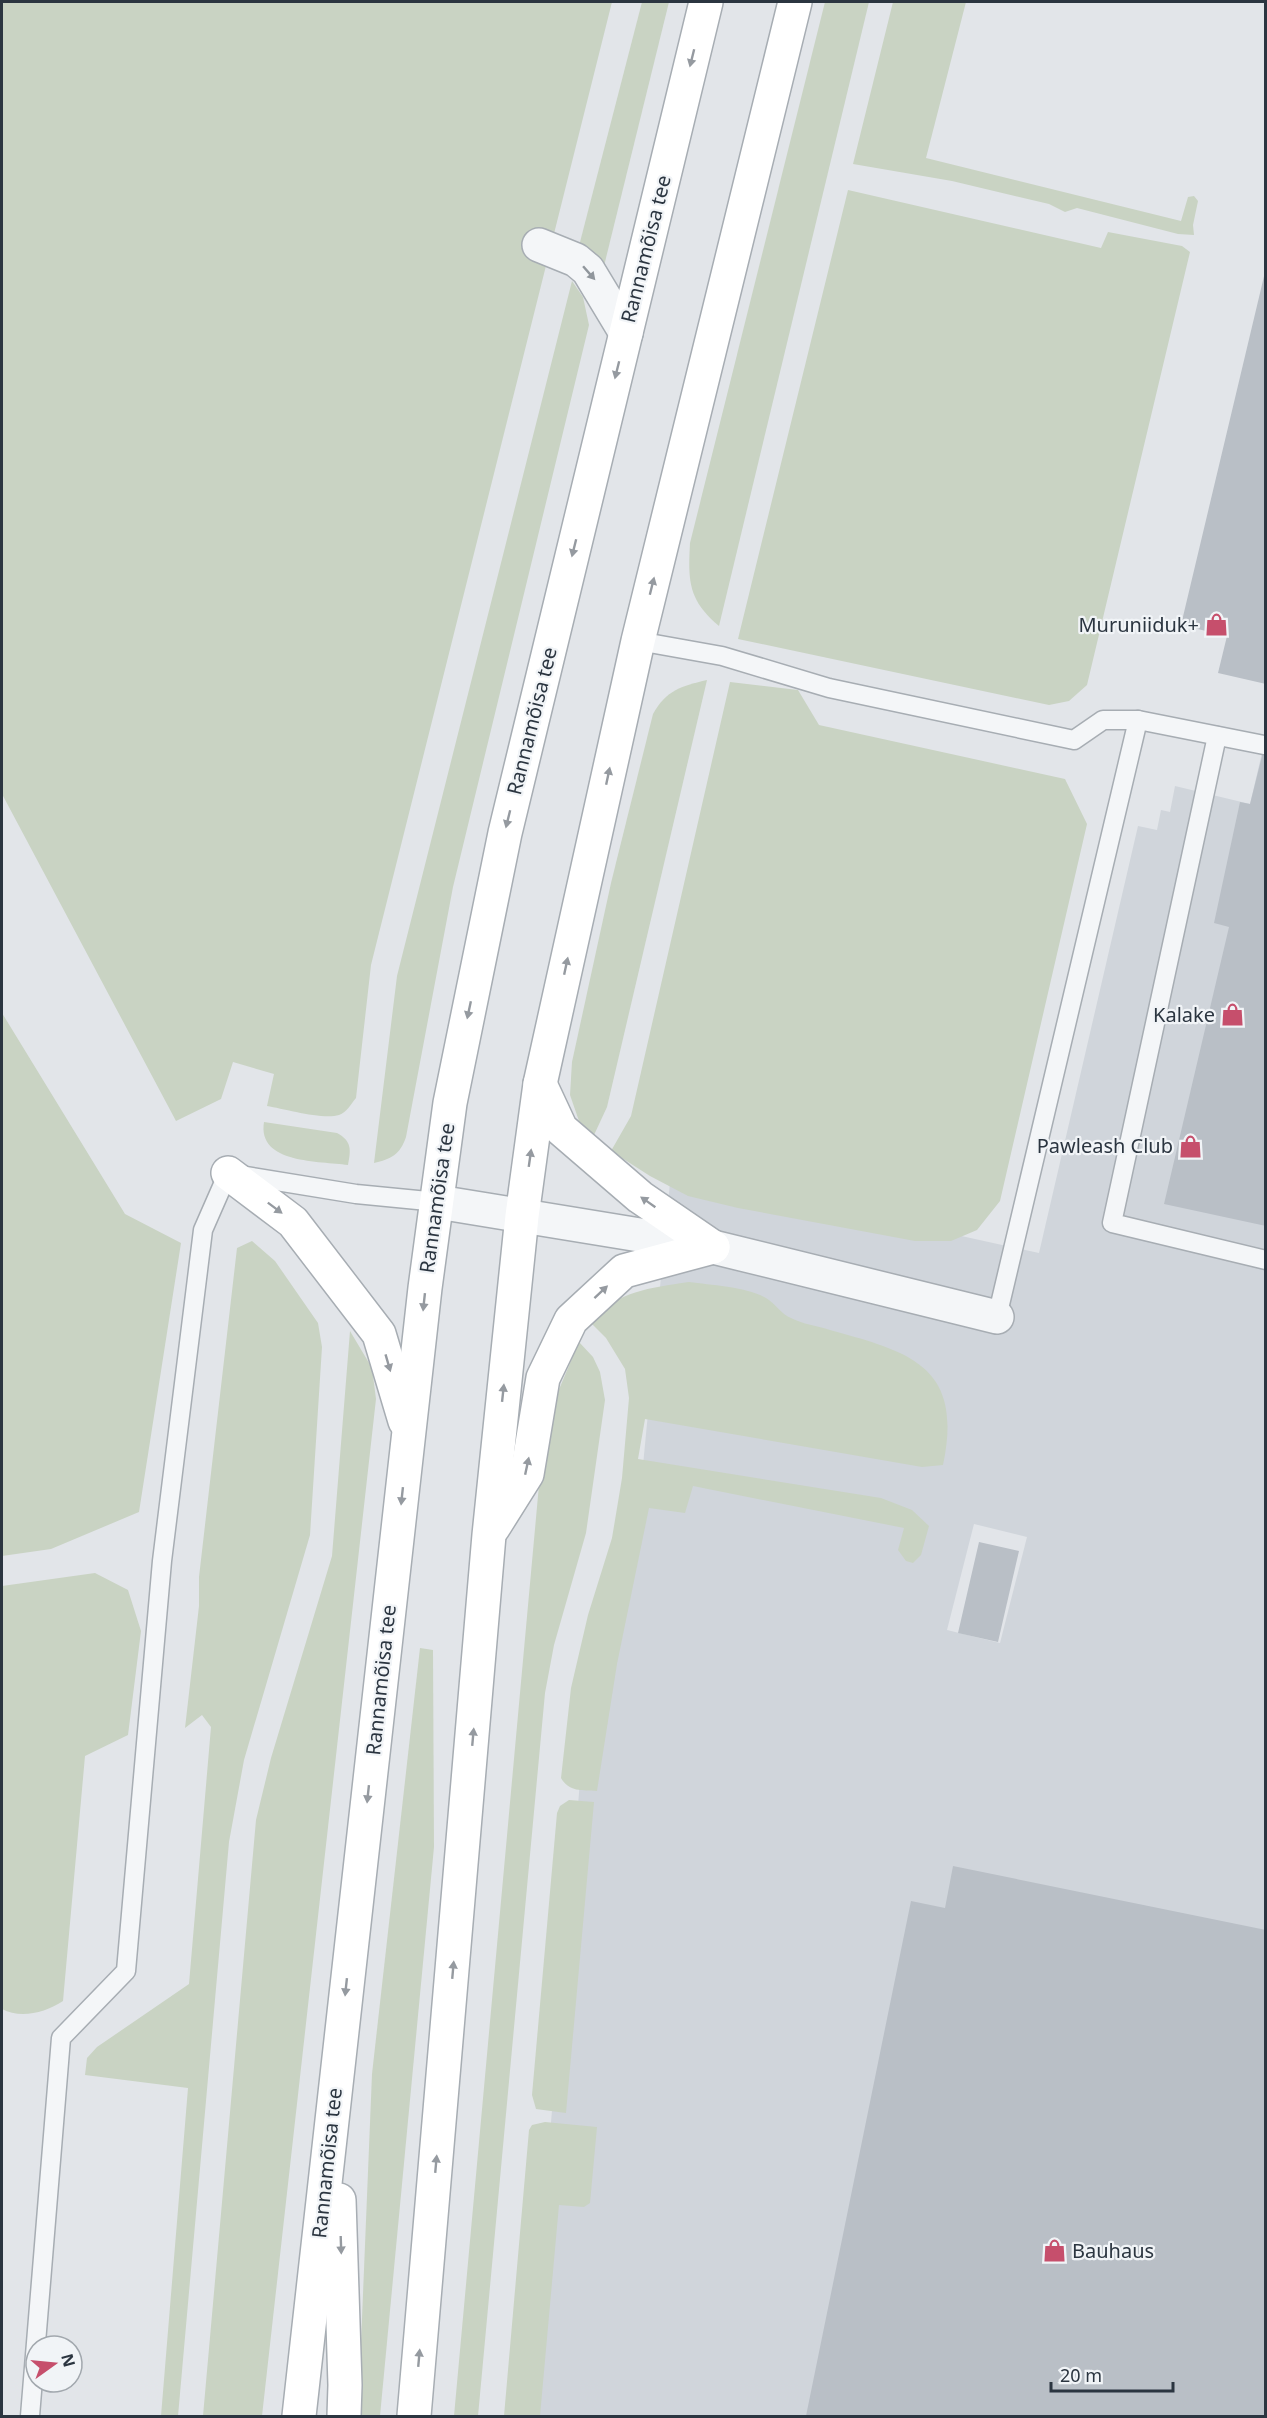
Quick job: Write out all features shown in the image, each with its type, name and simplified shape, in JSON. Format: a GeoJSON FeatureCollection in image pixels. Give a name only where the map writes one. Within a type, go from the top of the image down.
{"type":"FeatureCollection","features":[{"type":"Feature","properties":{"kind":"main road","name":"Rannamõisa tee"},"geometry":{"type":"LineString","coordinates":[[299,2416],[409,1434],[450,1103],[505,832],[706,2]]}},
{"type":"Feature","properties":{"kind":"main road"},"geometry":{"type":"LineString","coordinates":[[414,2416],[489,1535],[522,1216],[540,1084],[638,641],[795,2]]}},
{"type":"Feature","properties":{"kind":"main road"},"geometry":{"type":"LineString","coordinates":[[540,1084],[561,1129],[640,1197],[713,1247]]}},
{"type":"Feature","properties":{"kind":"main road"},"geometry":{"type":"LineString","coordinates":[[228,1173],[292,1222],[379,1335],[409,1434]]}},
{"type":"Feature","properties":{"kind":"main road"},"geometry":{"type":"LineString","coordinates":[[489,1535],[527,1474],[543,1378],[571,1320],[624,1271],[713,1247]]}},
{"type":"Feature","properties":{"kind":"main road"},"geometry":{"type":"LineString","coordinates":[[335,2081],[345,2385],[344,2416]]}},
{"type":"Feature","properties":{"kind":"street"},"geometry":{"type":"LineString","coordinates":[[538,245],[576,260],[588,270],[626,333]]}},
{"type":"Feature","properties":{"kind":"street"},"geometry":{"type":"LineString","coordinates":[[438,1202],[713,1247],[997,1317]]}},
{"type":"Feature","properties":{"kind":"lane"},"geometry":{"type":"LineString","coordinates":[[638,641],[722,656],[829,688],[1074,740],[1103,720],[1138,720],[1264,745]]}},
{"type":"Feature","properties":{"kind":"lane"},"geometry":{"type":"LineString","coordinates":[[997,1317],[1138,720]]}},
{"type":"Feature","properties":{"kind":"lane"},"geometry":{"type":"LineString","coordinates":[[1217,736],[1112,1223],[1266,1260]]}},
{"type":"Feature","properties":{"kind":"lane"},"geometry":{"type":"LineString","coordinates":[[30,2416],[61,2038],[126,1971],[162,1561],[203,1230],[228,1173],[356,1194],[438,1202]]}},
{"type":"Feature","properties":{"kind":"shaded area"},"geometry":{"type":"Polygon","coordinates":[[[1265,740],[1265,2416],[526,2416],[582,1758],[642,1476],[671,1172],[1039,1253],[1138,826],[1157,830],[1161,810],[1170,812],[1175,786],[1250,804],[1265,740]],[[974,1524],[947,1630],[1000,1643],[1027,1537],[974,1524]]]}},
{"type":"Feature","properties":{"kind":"green space"},"geometry":{"type":"Polygon","coordinates":[[[2,2],[612,2],[371,965],[356,1098],[347,1110],[339,1115],[314,1115],[267,1106],[274,1074],[233,1062],[221,1099],[176,1121],[2,794],[2,2]]]}},
{"type":"Feature","properties":{"kind":"green space"},"geometry":{"type":"Polygon","coordinates":[[[642,2],[669,2],[604,266],[579,246],[642,2]]]}},
{"type":"Feature","properties":{"kind":"green space"},"geometry":{"type":"Polygon","coordinates":[[[825,2],[869,2],[719,626],[701,607],[692,589],[689,568],[690,543],[825,2]]]}},
{"type":"Feature","properties":{"kind":"green space"},"geometry":{"type":"Polygon","coordinates":[[[893,2],[966,2],[926,158],[1181,221],[1188,197],[1194,196],[1198,201],[1193,225],[1194,235],[1178,234],[1077,208],[1065,212],[1049,204],[952,181],[853,164],[893,2]]]}},
{"type":"Feature","properties":{"kind":"green space"},"geometry":{"type":"Polygon","coordinates":[[[848,190],[1101,248],[1108,232],[1182,246],[1190,252],[1087,685],[1069,701],[1049,705],[738,639],[848,190]]]}},
{"type":"Feature","properties":{"kind":"green space"},"geometry":{"type":"Polygon","coordinates":[[[572,281],[583,297],[589,325],[453,887],[406,1137],[401,1148],[394,1155],[374,1163],[397,976],[572,281]]]}},
{"type":"Feature","properties":{"kind":"green space"},"geometry":{"type":"Polygon","coordinates":[[[707,680],[607,1107],[594,1135],[579,1121],[570,1095],[572,1062],[611,883],[653,714],[669,694],[690,684],[707,680]]]}},
{"type":"Feature","properties":{"kind":"green space"},"geometry":{"type":"Polygon","coordinates":[[[730,682],[798,690],[819,725],[1065,779],[1087,824],[1000,1201],[977,1230],[951,1241],[915,1241],[738,1208],[688,1196],[650,1176],[611,1151],[631,1116],[730,682]]]}},
{"type":"Feature","properties":{"kind":"green space"},"geometry":{"type":"Polygon","coordinates":[[[2,1013],[125,1214],[181,1243],[139,1512],[51,1549],[2,1556],[2,1013]]]}},
{"type":"Feature","properties":{"kind":"green space"},"geometry":{"type":"Polygon","coordinates":[[[264,1122],[337,1133],[348,1143],[350,1155],[348,1165],[307,1161],[280,1153],[270,1146],[264,1136],[264,1122]]]}},
{"type":"Feature","properties":{"kind":"green space"},"geometry":{"type":"Polygon","coordinates":[[[252,1241],[275,1261],[318,1323],[322,1347],[310,1535],[244,1760],[229,1842],[178,2416],[161,2416],[188,2088],[85,2075],[87,2058],[97,2047],[189,1984],[211,1727],[202,1715],[185,1728],[199,1606],[199,1577],[237,1248],[252,1241]]]}},
{"type":"Feature","properties":{"kind":"green space"},"geometry":{"type":"Polygon","coordinates":[[[689,1282],[729,1287],[758,1294],[795,1320],[884,1346],[906,1356],[924,1369],[938,1385],[945,1405],[947,1432],[943,1465],[922,1467],[645,1419],[638,1459],[881,1498],[912,1510],[929,1526],[921,1555],[913,1563],[906,1561],[898,1550],[904,1528],[693,1486],[685,1513],[649,1508],[617,1664],[597,1791],[576,1789],[568,1786],[561,1778],[571,1688],[588,1615],[612,1538],[622,1478],[629,1398],[625,1369],[606,1338],[589,1321],[612,1303],[635,1292],[689,1282]]]}},
{"type":"Feature","properties":{"kind":"green space"},"geometry":{"type":"Polygon","coordinates":[[[350,1331],[372,1368],[376,1399],[262,2416],[203,2416],[256,1820],[271,1758],[332,1556],[350,1331]]]}},
{"type":"Feature","properties":{"kind":"green space"},"geometry":{"type":"Polygon","coordinates":[[[579,1342],[593,1357],[600,1372],[605,1400],[586,1533],[554,1645],[545,1693],[478,2416],[454,2416],[539,1485],[552,1406],[579,1342]]]}},
{"type":"Feature","properties":{"kind":"green space"},"geometry":{"type":"Polygon","coordinates":[[[95,1573],[128,1590],[141,1631],[128,1735],[85,1756],[63,2001],[41,2011],[17,2014],[2,2009],[2,1586],[95,1573]]]}},
{"type":"Feature","properties":{"kind":"green space"},"geometry":{"type":"Polygon","coordinates":[[[420,1648],[433,1650],[434,1847],[380,2416],[358,2416],[372,2074],[420,1648]]]}},
{"type":"Feature","properties":{"kind":"green space"},"geometry":{"type":"Polygon","coordinates":[[[569,1800],[594,1802],[566,2113],[536,2109],[532,2095],[557,1813],[560,1806],[569,1800]]]}},
{"type":"Feature","properties":{"kind":"green space"},"geometry":{"type":"Polygon","coordinates":[[[545,2122],[597,2127],[590,2203],[584,2207],[559,2205],[540,2416],[504,2416],[529,2130],[532,2125],[545,2122]]]}},
{"type":"Feature","properties":{"kind":"building"},"geometry":{"type":"Polygon","coordinates":[[[1265,272],[1266,684],[1218,673],[1227,636],[1181,625],[1265,272]]]}},
{"type":"Feature","properties":{"kind":"building"},"geometry":{"type":"Polygon","coordinates":[[[1265,744],[1266,1226],[1164,1204],[1229,927],[1214,923],[1240,802],[1250,804],[1265,744]]]}},
{"type":"Feature","properties":{"kind":"building"},"geometry":{"type":"Polygon","coordinates":[[[979,1542],[1019,1551],[998,1642],[958,1633],[979,1542]]]}},
{"type":"Feature","properties":{"kind":"building"},"geometry":{"type":"Polygon","coordinates":[[[953,1866],[1266,1930],[1266,2416],[806,2416],[911,1901],[945,1908],[953,1866]]]}},
{"type":"Feature","properties":{"kind":"place","name":"Muruniiduk+"},"geometry":{"type":"Point","coordinates":[1217,625]}},
{"type":"Feature","properties":{"kind":"place","name":"Kalake"},"geometry":{"type":"Point","coordinates":[1233,1015]}},
{"type":"Feature","properties":{"kind":"place","name":"Pawleash Club"},"geometry":{"type":"Point","coordinates":[1191,1146]}},
{"type":"Feature","properties":{"kind":"place","name":"Bauhaus"},"geometry":{"type":"Point","coordinates":[1054,2251]}}]}
